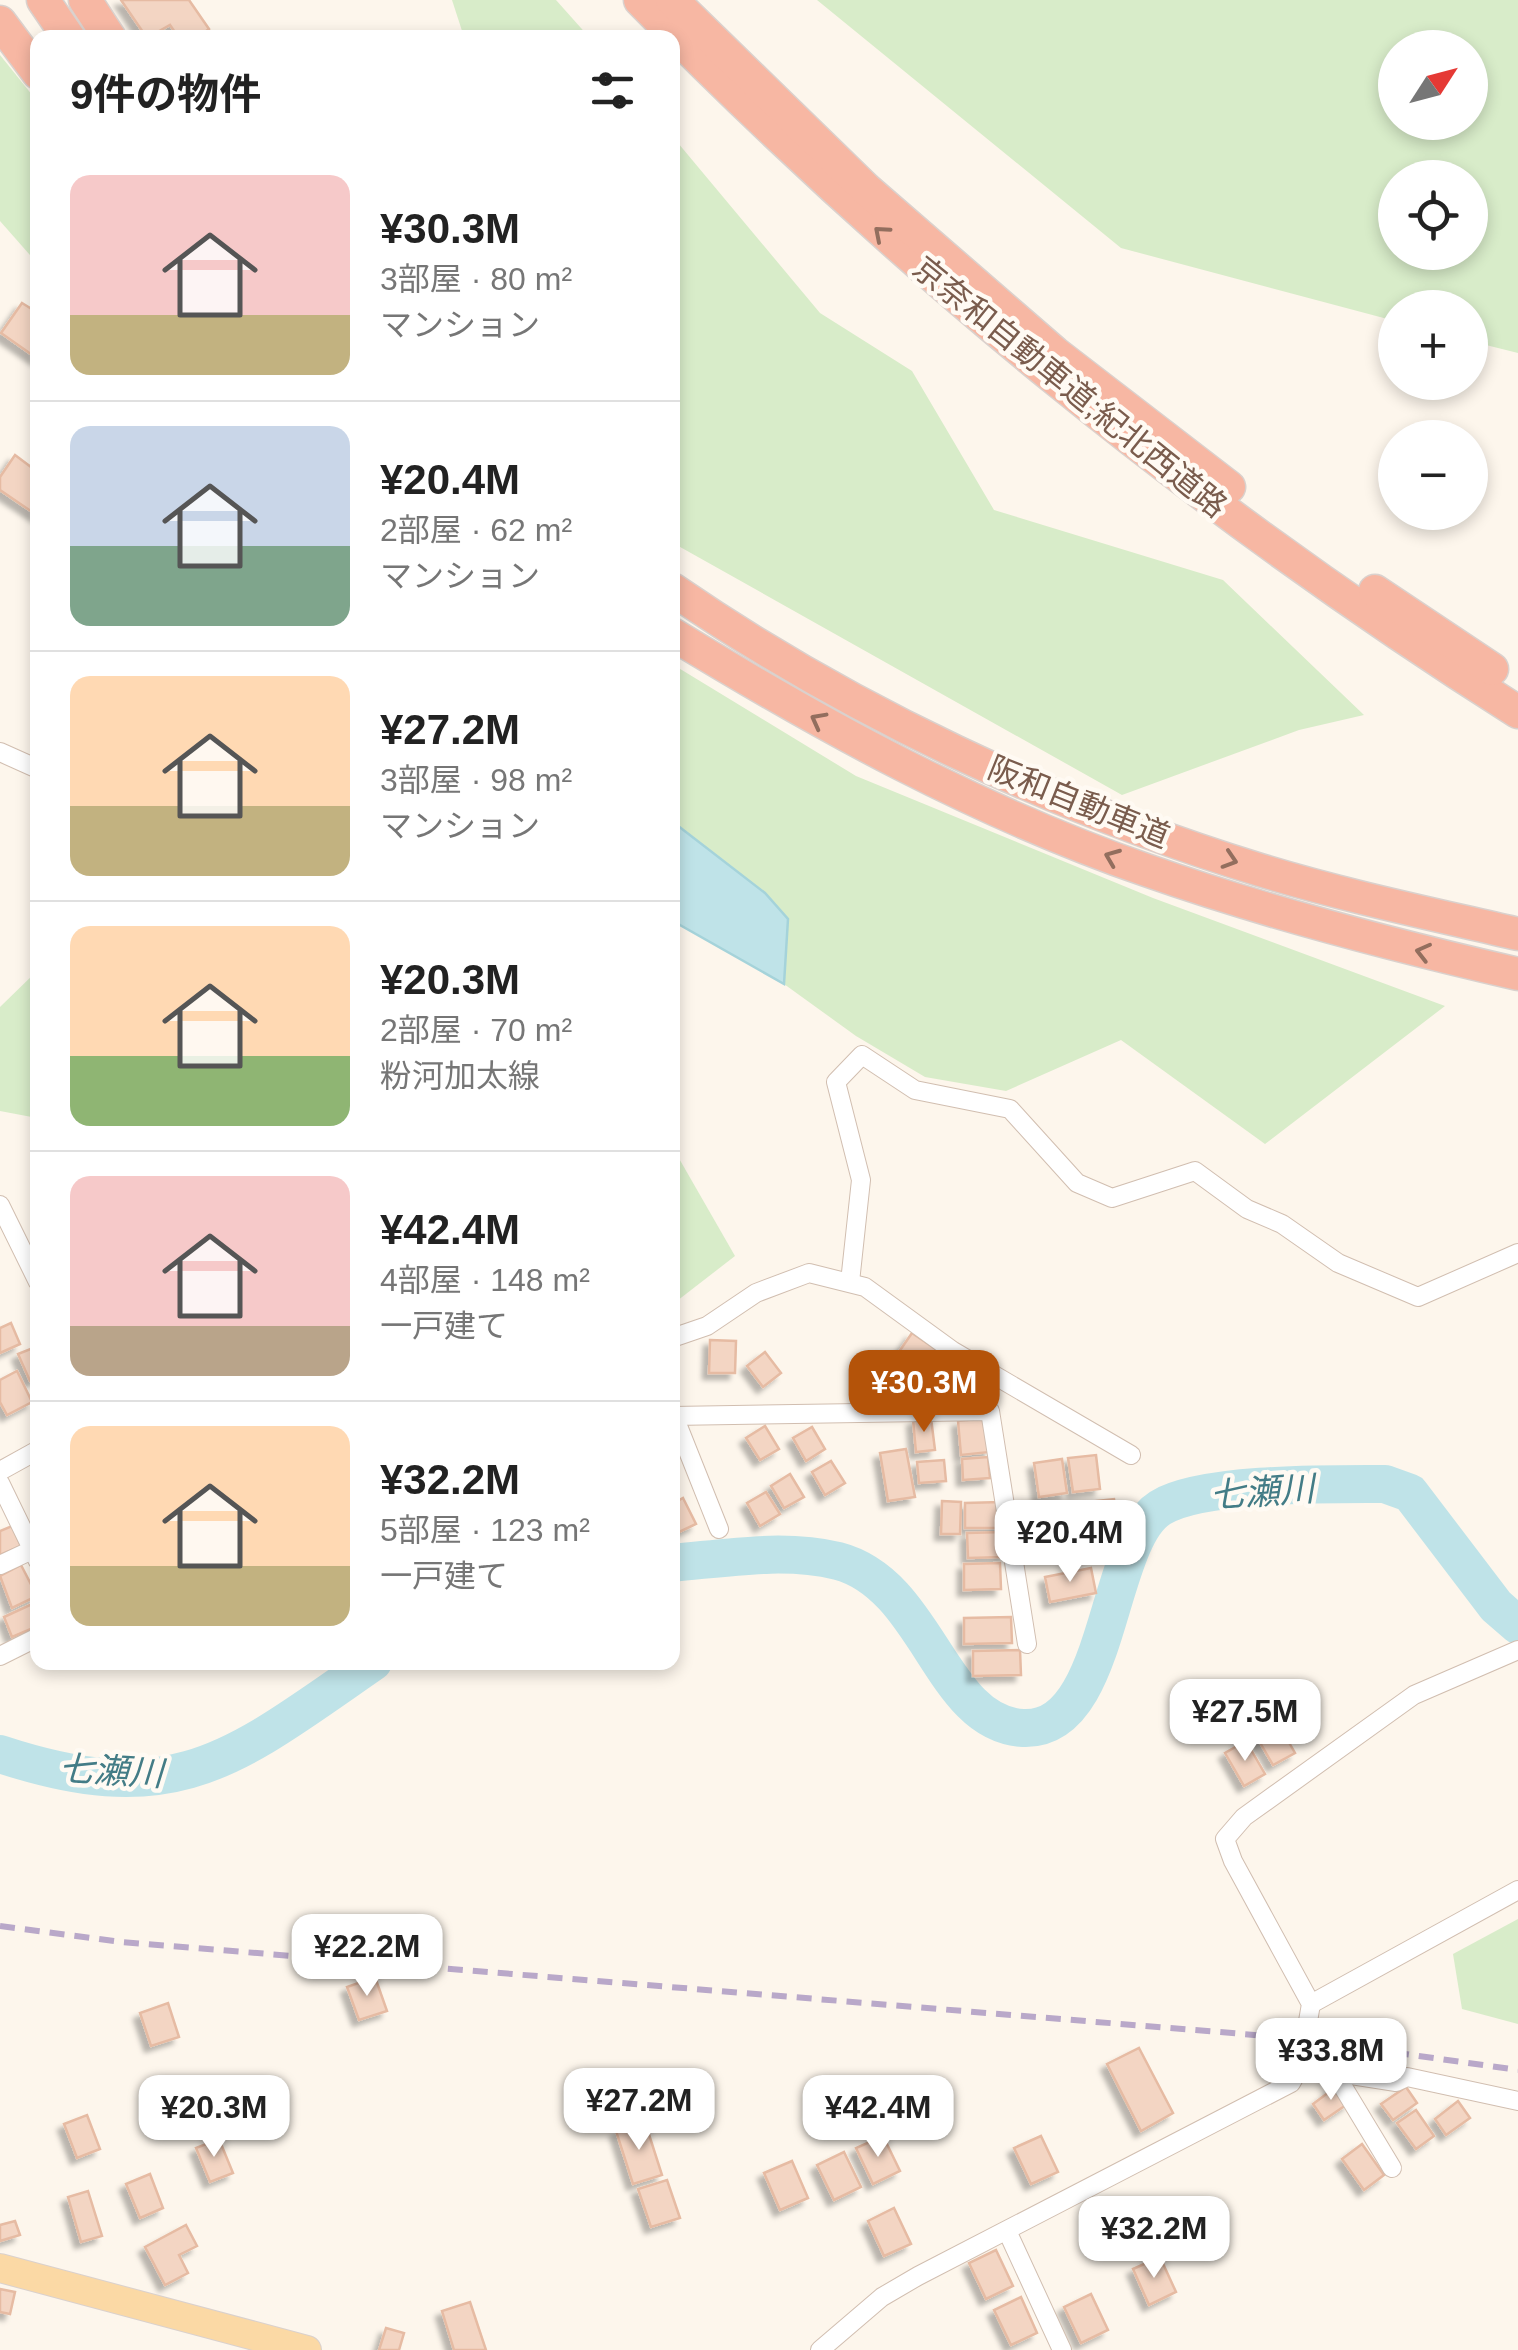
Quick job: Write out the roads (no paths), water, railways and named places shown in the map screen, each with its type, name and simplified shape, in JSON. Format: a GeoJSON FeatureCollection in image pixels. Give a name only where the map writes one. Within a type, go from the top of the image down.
{"type":"FeatureCollection","features":[{"type":"Feature","properties":{"kind":"highway"},"geometry":{"type":"LineString","coordinates":[[43,0],[63,30]]}},
{"type":"Feature","properties":{"kind":"highway"},"geometry":{"type":"LineString","coordinates":[[85,0],[105,30]]}},
{"type":"Feature","properties":{"kind":"highway","name":"京奈和自動車道;紀北西道路"},"geometry":{"type":"LineString","coordinates":[[657,6],[1056,353],[1258,510],[1518,685]]}},
{"type":"Feature","properties":{"kind":"highway","name":"京奈和自動車道;紀北西道路"},"geometry":{"type":"LineString","coordinates":[[657,6],[852,208],[1042,373],[1246,528],[1406,640],[1518,712]]}},
{"type":"Feature","properties":{"kind":"highway"},"geometry":{"type":"LineString","coordinates":[[0,22],[30,62]]}},
{"type":"Feature","properties":{"kind":"highway"},"geometry":{"type":"LineString","coordinates":[[680,578],[804,659],[1038,789]]}},
{"type":"Feature","properties":{"kind":"highway","name":"阪和自動車道"},"geometry":{"type":"LineString","coordinates":[[680,594],[803,670],[1038,789],[1262,871],[1518,934]]}},
{"type":"Feature","properties":{"kind":"highway","name":"阪和自動車道"},"geometry":{"type":"LineString","coordinates":[[680,639],[782,701],[900,764],[1035,827],[1250,905],[1518,974]]}},
{"type":"Feature","properties":{"kind":"main road"},"geometry":{"type":"LineString","coordinates":[[0,2268],[307,2350]]}},
{"type":"Feature","properties":{"kind":"street"},"geometry":{"type":"LineString","coordinates":[[0,752],[30,765]]}},
{"type":"Feature","properties":{"kind":"street"},"geometry":{"type":"LineString","coordinates":[[850,1282],[861,1180],[836,1082],[862,1055],[915,1090],[1010,1109],[1078,1183],[1112,1198],[1195,1171],[1246,1210],[1282,1224],[1338,1263],[1418,1297],[1518,1253]]}},
{"type":"Feature","properties":{"kind":"street"},"geometry":{"type":"LineString","coordinates":[[0,1205],[30,1266]]}},
{"type":"Feature","properties":{"kind":"street"},"geometry":{"type":"LineString","coordinates":[[680,1335],[707,1326],[756,1293],[809,1273],[850,1282],[865,1287],[953,1351],[1131,1455]]}},
{"type":"Feature","properties":{"kind":"street"},"geometry":{"type":"LineString","coordinates":[[680,1416],[990,1411],[1027,1644]]}},
{"type":"Feature","properties":{"kind":"street"},"geometry":{"type":"LineString","coordinates":[[680,1433],[719,1528]]}},
{"type":"Feature","properties":{"kind":"street"},"geometry":{"type":"LineString","coordinates":[[0,1470],[30,1454]]}},
{"type":"Feature","properties":{"kind":"street"},"geometry":{"type":"LineString","coordinates":[[0,1483],[30,1545]]}},
{"type":"Feature","properties":{"kind":"street"},"geometry":{"type":"LineString","coordinates":[[0,1565],[30,1556]]}},
{"type":"Feature","properties":{"kind":"street"},"geometry":{"type":"LineString","coordinates":[[0,1656],[30,1641]]}},
{"type":"Feature","properties":{"kind":"street"},"geometry":{"type":"LineString","coordinates":[[820,2350],[882,2296],[1291,2083],[1300,2067],[1311,2004],[1233,1861],[1226,1839],[1244,1816],[1414,1695],[1518,1650]]}},
{"type":"Feature","properties":{"kind":"street"},"geometry":{"type":"LineString","coordinates":[[1311,2004],[1518,1890]]}},
{"type":"Feature","properties":{"kind":"street"},"geometry":{"type":"LineString","coordinates":[[1300,2067],[1396,2082],[1408,2077],[1518,2101]]}},
{"type":"Feature","properties":{"kind":"street"},"geometry":{"type":"LineString","coordinates":[[1334,2072],[1392,2168]]}},
{"type":"Feature","properties":{"kind":"street"},"geometry":{"type":"LineString","coordinates":[[1008,2233],[1062,2350]]}},
{"type":"Feature","properties":{"kind":"water"},"geometry":{"type":"Polygon","coordinates":[[[680,827],[765,893],[788,919],[784,984],[680,925],[680,827]]]}},
{"type":"Feature","properties":{"kind":"waterway","name":"七瀬川"},"geometry":{"type":"LineString","coordinates":[[680,1562],[797,1555],[838,1561],[869,1575],[915,1623],[972,1704],[995,1721],[1023,1728],[1052,1721],[1074,1700],[1091,1669],[1127,1558],[1142,1528],[1160,1508],[1205,1493],[1268,1486],[1362,1484],[1385,1484],[1410,1493],[1496,1606],[1518,1625]]}},
{"type":"Feature","properties":{"kind":"waterway","name":"七瀬川"},"geometry":{"type":"LineString","coordinates":[[0,1754],[61,1771],[113,1778],[158,1776],[200,1766],[240,1749],[361,1670]]}},
{"type":"Feature","properties":{"kind":"railway"},"geometry":{"type":"LineString","coordinates":[[0,1926],[122,1942],[1292,2038],[1518,2070]]}}]}
